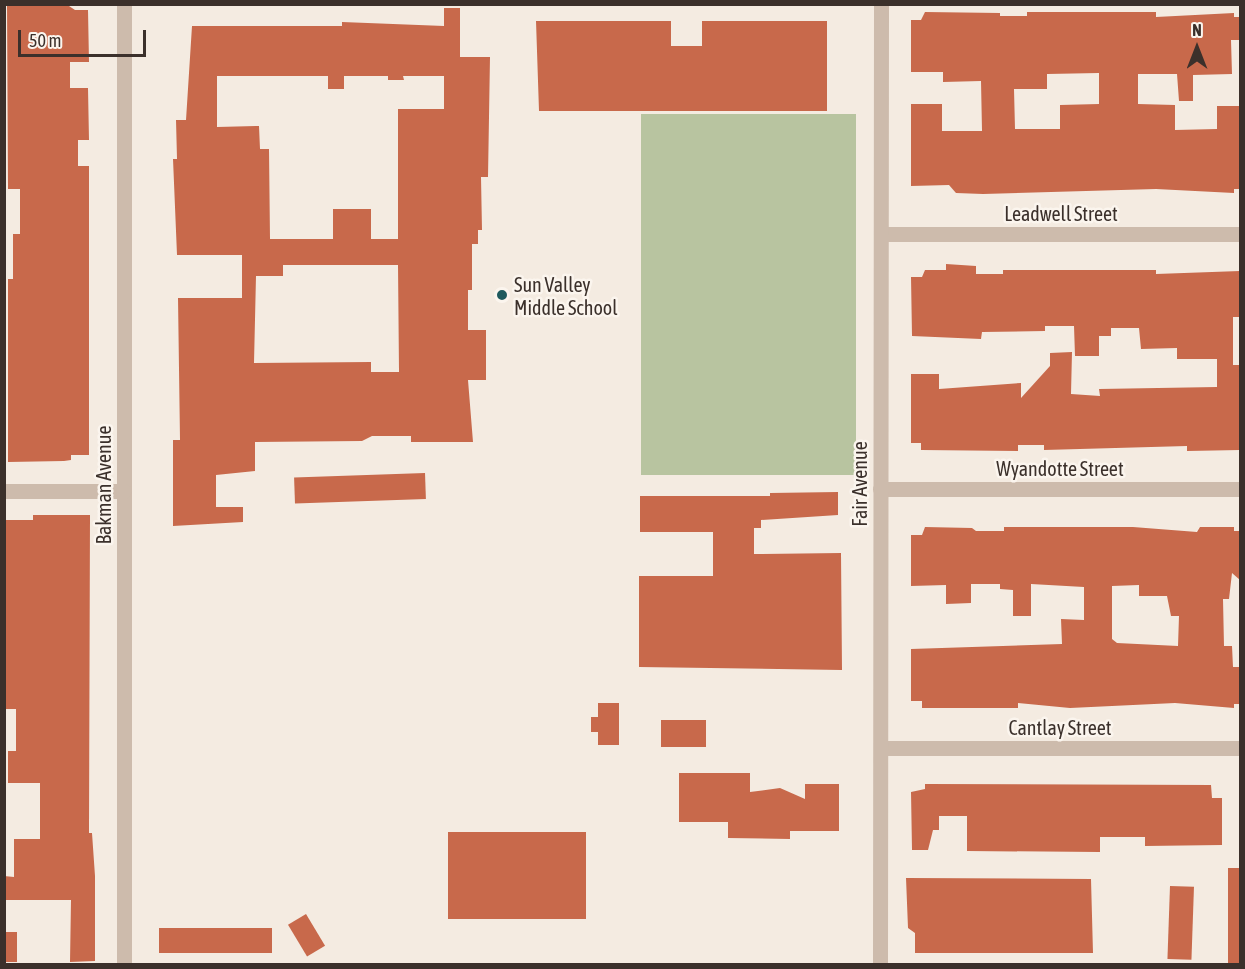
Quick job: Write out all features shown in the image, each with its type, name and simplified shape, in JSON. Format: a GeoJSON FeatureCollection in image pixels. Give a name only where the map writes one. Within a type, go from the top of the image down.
{"type":"FeatureCollection","features":[{"type":"Feature","properties":{"kind":"street","name":"Bakman Avenue"},"geometry":{"type":"LineString","coordinates":[[124,4],[124,964]]}},
{"type":"Feature","properties":{"kind":"street","name":"Fair Avenue"},"geometry":{"type":"LineString","coordinates":[[880,4],[880,964]]}},
{"type":"Feature","properties":{"kind":"street","name":"Leadwell Street"},"geometry":{"type":"LineString","coordinates":[[880,234],[1240,234]]}},
{"type":"Feature","properties":{"kind":"street","name":"Wyandotte Street"},"geometry":{"type":"LineString","coordinates":[[880,489],[1240,489]]}},
{"type":"Feature","properties":{"kind":"street"},"geometry":{"type":"LineString","coordinates":[[4,491],[124,491]]}},
{"type":"Feature","properties":{"kind":"street","name":"Cantlay Street"},"geometry":{"type":"LineString","coordinates":[[880,748],[1240,748]]}},
{"type":"Feature","properties":{"kind":"green space"},"geometry":{"type":"Polygon","coordinates":[[[641,114],[856,114],[856,475],[641,475],[641,114]]]}},
{"type":"Feature","properties":{"kind":"building"},"geometry":{"type":"Polygon","coordinates":[[[7,4],[66,4],[75,10],[88,10],[89,62],[70,62],[70,88],[88,88],[89,140],[78,140],[78,166],[89,166],[89,455],[71,455],[71,460],[64,461],[8,462],[8,279],[13,279],[13,234],[20,234],[20,189],[8,189],[7,4]]]}},
{"type":"Feature","properties":{"kind":"building"},"geometry":{"type":"Polygon","coordinates":[[[444,8],[460,8],[460,57],[490,57],[488,177],[481,177],[482,230],[478,230],[478,244],[472,244],[472,290],[468,290],[468,330],[486,330],[486,380],[468,380],[473,442],[411,442],[411,436],[372,436],[362,441],[255,442],[255,471],[216,475],[216,507],[243,507],[243,522],[173,526],[173,440],[180,440],[178,298],[242,298],[242,255],[177,255],[173,159],[177,159],[176,120],[186,120],[192,26],[342,26],[342,22],[444,26],[444,8]],[[217,76],[217,127],[259,126],[260,149],[269,149],[270,239],[333,239],[333,209],[371,209],[371,239],[398,239],[398,109],[444,109],[444,76],[403,76],[404,80],[388,80],[388,76],[344,76],[344,89],[328,89],[328,76],[217,76]],[[283,265],[283,276],[256,276],[254,363],[371,362],[371,372],[399,372],[398,265],[283,265]]]}},
{"type":"Feature","properties":{"kind":"building"},"geometry":{"type":"Polygon","coordinates":[[[925,12],[1000,13],[1000,16],[1027,16],[1027,12],[1156,12],[1156,17],[1234,13],[1234,17],[1240,17],[1240,40],[1231,40],[1232,74],[1193,75],[1193,101],[1179,101],[1177,74],[1138,74],[1138,104],[1175,105],[1175,130],[1217,129],[1217,106],[1240,106],[1240,189],[1234,189],[1234,193],[1156,189],[983,194],[956,193],[949,185],[911,186],[911,104],[942,104],[942,131],[982,131],[981,81],[943,82],[943,72],[911,72],[911,20],[921,20],[925,12]],[[1099,73],[1047,74],[1047,89],[1014,89],[1015,129],[1060,129],[1060,105],[1099,104],[1099,73]]]}},
{"type":"Feature","properties":{"kind":"building"},"geometry":{"type":"Polygon","coordinates":[[[536,21],[671,21],[671,46],[702,46],[702,21],[827,21],[827,111],[539,111],[536,21]]]}},
{"type":"Feature","properties":{"kind":"building"},"geometry":{"type":"Polygon","coordinates":[[[946,264],[976,266],[976,274],[1003,274],[1003,270],[1156,270],[1156,274],[1240,271],[1240,317],[1233,317],[1233,365],[1240,365],[1240,450],[1187,451],[1187,446],[1044,450],[1044,445],[1018,445],[1018,451],[921,450],[921,443],[911,443],[911,374],[939,374],[939,389],[1021,383],[1021,398],[1050,366],[1050,353],[1072,352],[1071,394],[1100,396],[1099,389],[1217,387],[1217,359],[1177,359],[1177,348],[1141,349],[1139,328],[1111,328],[1111,336],[1099,336],[1099,356],[1075,356],[1074,326],[1045,326],[1045,331],[982,332],[981,339],[912,336],[911,277],[922,277],[925,270],[946,270],[946,264]]]}},
{"type":"Feature","properties":{"kind":"building"},"geometry":{"type":"Polygon","coordinates":[[[425,473],[426,499],[295,504],[294,478],[425,473]]]}},
{"type":"Feature","properties":{"kind":"building"},"geometry":{"type":"Polygon","coordinates":[[[838,492],[838,515],[761,520],[761,528],[754,528],[754,554],[841,553],[842,670],[639,667],[639,576],[713,576],[713,532],[640,532],[640,496],[770,496],[770,493],[838,492]]]}},
{"type":"Feature","properties":{"kind":"building"},"geometry":{"type":"Polygon","coordinates":[[[33,515],[90,515],[89,833],[92,833],[95,876],[95,961],[70,962],[71,900],[4,900],[4,876],[14,877],[14,839],[40,839],[40,783],[8,783],[8,751],[16,751],[16,709],[4,709],[4,520],[33,520],[33,515]]]}},
{"type":"Feature","properties":{"kind":"building"},"geometry":{"type":"Polygon","coordinates":[[[925,527],[1004,531],[1004,527],[1133,527],[1197,532],[1200,527],[1234,527],[1234,531],[1240,531],[1240,580],[1232,573],[1229,599],[1223,599],[1224,646],[1232,646],[1233,667],[1240,667],[1240,704],[1234,704],[1234,708],[1175,703],[1070,708],[1018,703],[1018,708],[922,708],[922,701],[911,701],[911,649],[1062,644],[1061,619],[1084,620],[1084,587],[1031,584],[1031,616],[1013,616],[1013,590],[1000,589],[1000,584],[971,584],[971,603],[946,604],[946,585],[911,586],[911,535],[922,535],[925,527]],[[1139,585],[1112,586],[1112,639],[1117,643],[1178,646],[1179,616],[1171,616],[1167,596],[1139,596],[1139,585]]]}},
{"type":"Feature","properties":{"kind":"building"},"geometry":{"type":"Polygon","coordinates":[[[598,703],[619,703],[619,745],[598,745],[598,732],[591,732],[591,717],[598,717],[598,703]]]}},
{"type":"Feature","properties":{"kind":"building"},"geometry":{"type":"Polygon","coordinates":[[[661,720],[706,720],[706,747],[661,747],[661,720]]]}},
{"type":"Feature","properties":{"kind":"building"},"geometry":{"type":"Polygon","coordinates":[[[679,773],[750,773],[750,792],[780,788],[805,799],[805,784],[839,784],[839,831],[790,831],[790,839],[728,838],[728,822],[679,822],[679,773]]]}},
{"type":"Feature","properties":{"kind":"building"},"geometry":{"type":"Polygon","coordinates":[[[925,784],[1211,785],[1212,798],[1222,798],[1222,845],[1145,846],[1145,837],[1100,837],[1100,852],[967,851],[967,816],[939,816],[939,830],[933,830],[928,850],[912,850],[911,792],[925,789],[925,784]]]}},
{"type":"Feature","properties":{"kind":"building"},"geometry":{"type":"Polygon","coordinates":[[[448,832],[586,832],[586,919],[448,919],[448,832]]]}},
{"type":"Feature","properties":{"kind":"building"},"geometry":{"type":"Polygon","coordinates":[[[1228,868],[1240,868],[1240,964],[1228,964],[1228,868]]]}},
{"type":"Feature","properties":{"kind":"building"},"geometry":{"type":"Polygon","coordinates":[[[906,878],[1091,879],[1093,953],[915,953],[915,933],[908,928],[906,878]]]}},
{"type":"Feature","properties":{"kind":"building"},"geometry":{"type":"Polygon","coordinates":[[[1170,886],[1194,887],[1191,960],[1167,959],[1170,886]]]}},
{"type":"Feature","properties":{"kind":"building"},"geometry":{"type":"Polygon","coordinates":[[[306,914],[325,946],[307,957],[288,925],[306,914]]]}},
{"type":"Feature","properties":{"kind":"building"},"geometry":{"type":"Polygon","coordinates":[[[159,928],[272,928],[272,953],[159,953],[159,928]]]}},
{"type":"Feature","properties":{"kind":"building"},"geometry":{"type":"Polygon","coordinates":[[[4,932],[17,932],[17,962],[4,962],[4,932]]]}},
{"type":"Feature","properties":{"kind":"place","name":"Sun Valley Middle School"},"geometry":{"type":"Point","coordinates":[502,295]}}]}
